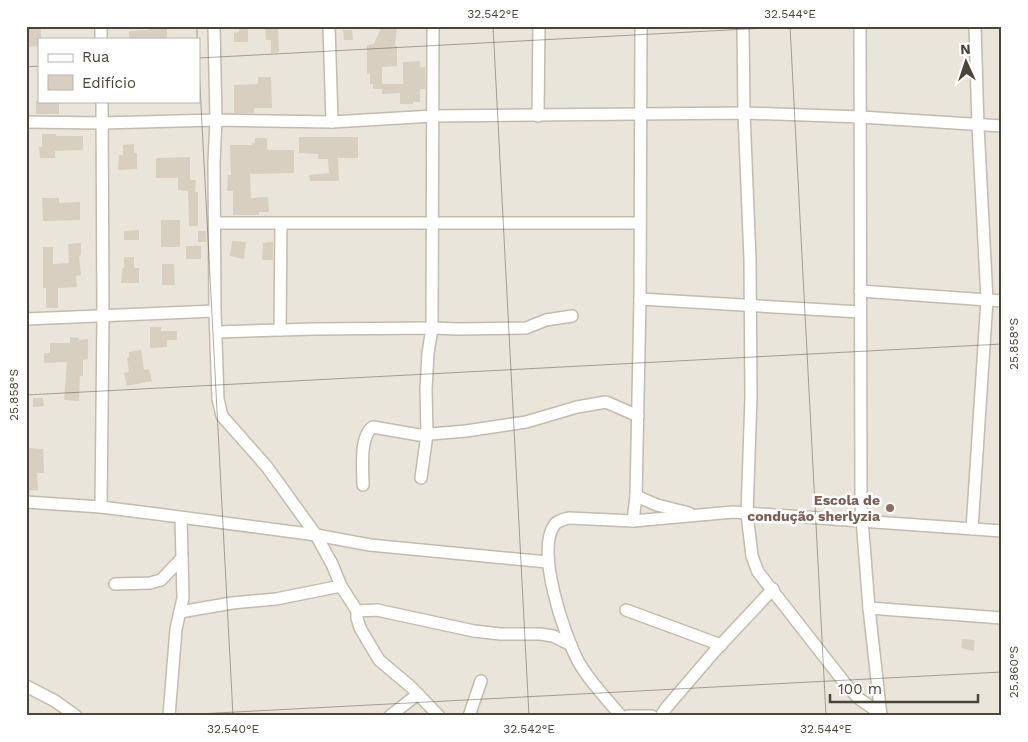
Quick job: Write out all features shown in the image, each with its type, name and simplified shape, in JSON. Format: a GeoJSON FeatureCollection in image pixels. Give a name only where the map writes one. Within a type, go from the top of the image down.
{"type":"FeatureCollection","features":[{"type":"Feature","properties":{"kind":"street"},"geometry":{"type":"LineString","coordinates":[[214,26],[216,120],[215,310],[218,399],[222,416],[267,467],[316,535],[332,564],[341,586],[357,611],[360,628],[379,660],[418,694],[439,716]]}},
{"type":"Feature","properties":{"kind":"street"},"geometry":{"type":"LineString","coordinates":[[329,26],[332,122]]}},
{"type":"Feature","properties":{"kind":"street"},"geometry":{"type":"LineString","coordinates":[[421,478],[426,434],[428,353],[432,328],[433,26]]}},
{"type":"Feature","properties":{"kind":"street"},"geometry":{"type":"LineString","coordinates":[[538,116],[540,26]]}},
{"type":"Feature","properties":{"kind":"street"},"geometry":{"type":"LineString","coordinates":[[633,521],[636,496],[640,299],[641,26]]}},
{"type":"Feature","properties":{"kind":"street"},"geometry":{"type":"LineString","coordinates":[[744,26],[744,113],[751,397],[747,514],[752,556],[758,572],[844,682],[858,698],[881,715]]}},
{"type":"Feature","properties":{"kind":"street"},"geometry":{"type":"LineString","coordinates":[[860,26],[861,506],[869,608],[881,715]]}},
{"type":"Feature","properties":{"kind":"street"},"geometry":{"type":"LineString","coordinates":[[972,529],[987,300],[975,26]]}},
{"type":"Feature","properties":{"kind":"street"},"geometry":{"type":"LineString","coordinates":[[100,507],[103,317],[102,102]]}},
{"type":"Feature","properties":{"kind":"street"},"geometry":{"type":"LineString","coordinates":[[26,122],[216,120],[332,122],[432,116],[744,113],[861,117],[978,126],[1002,126]]}},
{"type":"Feature","properties":{"kind":"street"},"geometry":{"type":"LineString","coordinates":[[215,223],[640,223]]}},
{"type":"Feature","properties":{"kind":"street"},"geometry":{"type":"LineString","coordinates":[[280,330],[281,224]]}},
{"type":"Feature","properties":{"kind":"street"},"geometry":{"type":"LineString","coordinates":[[860,291],[1002,301]]}},
{"type":"Feature","properties":{"kind":"street"},"geometry":{"type":"LineString","coordinates":[[640,299],[860,312]]}},
{"type":"Feature","properties":{"kind":"street"},"geometry":{"type":"LineString","coordinates":[[26,319],[103,317],[215,310]]}},
{"type":"Feature","properties":{"kind":"street"},"geometry":{"type":"LineString","coordinates":[[216,332],[526,328],[546,320],[572,316]]}},
{"type":"Feature","properties":{"kind":"street"},"geometry":{"type":"LineString","coordinates":[[363,485],[364,438],[368,430],[373,427],[419,435],[466,431],[526,422],[606,402],[638,416]]}},
{"type":"Feature","properties":{"kind":"street"},"geometry":{"type":"LineString","coordinates":[[636,496],[657,505],[696,515]]}},
{"type":"Feature","properties":{"kind":"street"},"geometry":{"type":"LineString","coordinates":[[26,502],[100,507],[316,535],[370,545],[547,562]]}},
{"type":"Feature","properties":{"kind":"street"},"geometry":{"type":"LineString","coordinates":[[621,716],[578,662],[559,611],[547,562],[549,540],[555,524],[560,520],[569,518],[633,521],[733,512],[1002,531]]}},
{"type":"Feature","properties":{"kind":"street"},"geometry":{"type":"LineString","coordinates":[[169,716],[176,629],[183,598],[182,518]]}},
{"type":"Feature","properties":{"kind":"street"},"geometry":{"type":"LineString","coordinates":[[115,584],[150,583],[161,580],[182,558]]}},
{"type":"Feature","properties":{"kind":"street"},"geometry":{"type":"LineString","coordinates":[[180,612],[232,603],[276,599],[341,586]]}},
{"type":"Feature","properties":{"kind":"street"},"geometry":{"type":"LineString","coordinates":[[661,716],[721,645],[773,590]]}},
{"type":"Feature","properties":{"kind":"street"},"geometry":{"type":"LineString","coordinates":[[869,608],[1002,618]]}},
{"type":"Feature","properties":{"kind":"street"},"geometry":{"type":"LineString","coordinates":[[357,611],[377,610],[474,631],[553,636],[571,645]]}},
{"type":"Feature","properties":{"kind":"street"},"geometry":{"type":"LineString","coordinates":[[626,610],[721,645]]}},
{"type":"Feature","properties":{"kind":"street"},"geometry":{"type":"LineString","coordinates":[[469,716],[481,680]]}},
{"type":"Feature","properties":{"kind":"street"},"geometry":{"type":"LineString","coordinates":[[26,686],[44,694],[76,716]]}},
{"type":"Feature","properties":{"kind":"street"},"geometry":{"type":"LineString","coordinates":[[390,716],[418,694]]}},
{"type":"Feature","properties":{"kind":"street"},"geometry":{"type":"LineString","coordinates":[[628,716],[652,716]]}},
{"type":"Feature","properties":{"kind":"shaded area"},"geometry":{"type":"Polygon","coordinates":[[[26,26],[1002,26],[1002,716],[26,716],[26,26]]]}},
{"type":"Feature","properties":{"kind":"building"},"geometry":{"type":"Polygon","coordinates":[[[26,26],[41,26],[41,38],[38,38],[38,46],[26,47],[26,26]]]}},
{"type":"Feature","properties":{"kind":"building"},"geometry":{"type":"Polygon","coordinates":[[[149,26],[167,26],[167,38],[129,38],[129,31],[149,30],[149,26]]]}},
{"type":"Feature","properties":{"kind":"building"},"geometry":{"type":"Polygon","coordinates":[[[265,26],[278,26],[279,52],[271,53],[271,40],[266,40],[265,26]]]}},
{"type":"Feature","properties":{"kind":"building"},"geometry":{"type":"Polygon","coordinates":[[[397,27],[395,46],[397,46],[397,66],[382,67],[382,84],[403,84],[403,62],[420,61],[420,67],[425,67],[425,89],[420,89],[420,102],[413,102],[413,104],[400,104],[400,93],[382,94],[382,89],[373,89],[373,84],[370,84],[370,74],[367,74],[367,45],[374,44],[381,28],[397,27]]]}},
{"type":"Feature","properties":{"kind":"building"},"geometry":{"type":"Polygon","coordinates":[[[239,29],[248,29],[248,42],[234,42],[234,33],[239,32],[239,29]]]}},
{"type":"Feature","properties":{"kind":"building"},"geometry":{"type":"Polygon","coordinates":[[[343,30],[352,30],[353,40],[344,40],[343,30]]]}},
{"type":"Feature","properties":{"kind":"building"},"geometry":{"type":"Polygon","coordinates":[[[258,77],[271,77],[272,108],[254,108],[254,113],[234,113],[234,85],[258,84],[258,77]]]}},
{"type":"Feature","properties":{"kind":"building"},"geometry":{"type":"Polygon","coordinates":[[[36,101],[59,102],[59,114],[36,114],[36,101]]]}},
{"type":"Feature","properties":{"kind":"building"},"geometry":{"type":"Polygon","coordinates":[[[42,134],[83,136],[83,150],[55,151],[55,158],[40,158],[39,147],[42,147],[42,134]]]}},
{"type":"Feature","properties":{"kind":"building"},"geometry":{"type":"Polygon","coordinates":[[[299,137],[358,137],[358,158],[338,158],[339,181],[310,181],[309,175],[329,173],[328,159],[318,159],[318,154],[299,153],[299,137]]]}},
{"type":"Feature","properties":{"kind":"building"},"geometry":{"type":"Polygon","coordinates":[[[255,138],[267,138],[267,150],[294,150],[294,173],[250,174],[251,198],[268,197],[269,212],[259,212],[259,215],[233,215],[233,191],[227,191],[228,175],[231,175],[230,145],[252,145],[252,143],[255,143],[255,138]]]}},
{"type":"Feature","properties":{"kind":"building"},"geometry":{"type":"Polygon","coordinates":[[[134,144],[134,153],[137,153],[137,169],[118,170],[119,155],[123,155],[123,145],[134,144]]]}},
{"type":"Feature","properties":{"kind":"building"},"geometry":{"type":"Polygon","coordinates":[[[190,157],[190,180],[196,180],[195,192],[198,192],[198,226],[189,226],[188,191],[178,190],[178,178],[156,178],[156,159],[190,157]]]}},
{"type":"Feature","properties":{"kind":"building"},"geometry":{"type":"Polygon","coordinates":[[[42,198],[59,198],[59,203],[80,202],[80,220],[43,221],[42,198]]]}},
{"type":"Feature","properties":{"kind":"building"},"geometry":{"type":"Polygon","coordinates":[[[161,220],[180,220],[180,247],[161,247],[161,220]]]}},
{"type":"Feature","properties":{"kind":"building"},"geometry":{"type":"Polygon","coordinates":[[[139,230],[139,240],[124,240],[124,231],[139,230]]]}},
{"type":"Feature","properties":{"kind":"building"},"geometry":{"type":"Polygon","coordinates":[[[198,231],[206,231],[206,242],[198,242],[198,231]]]}},
{"type":"Feature","properties":{"kind":"building"},"geometry":{"type":"Polygon","coordinates":[[[232,241],[246,242],[244,259],[230,256],[232,241]]]}},
{"type":"Feature","properties":{"kind":"building"},"geometry":{"type":"Polygon","coordinates":[[[273,242],[273,260],[262,260],[263,243],[273,242]]]}},
{"type":"Feature","properties":{"kind":"building"},"geometry":{"type":"Polygon","coordinates":[[[81,243],[81,255],[79,256],[81,275],[76,276],[77,287],[58,288],[58,308],[46,308],[46,288],[43,288],[43,247],[53,247],[53,264],[69,263],[68,244],[81,243]]]}},
{"type":"Feature","properties":{"kind":"building"},"geometry":{"type":"Polygon","coordinates":[[[186,246],[201,246],[201,259],[186,259],[186,246]]]}},
{"type":"Feature","properties":{"kind":"building"},"geometry":{"type":"Polygon","coordinates":[[[124,257],[134,257],[134,268],[139,268],[139,283],[121,283],[124,257]]]}},
{"type":"Feature","properties":{"kind":"building"},"geometry":{"type":"Polygon","coordinates":[[[162,264],[174,264],[175,285],[162,285],[162,264]]]}},
{"type":"Feature","properties":{"kind":"building"},"geometry":{"type":"Polygon","coordinates":[[[150,327],[161,327],[161,331],[177,331],[177,340],[167,340],[167,347],[150,348],[150,327]]]}},
{"type":"Feature","properties":{"kind":"building"},"geometry":{"type":"Polygon","coordinates":[[[70,337],[79,338],[79,340],[88,339],[88,359],[83,360],[83,376],[80,376],[79,401],[64,400],[67,362],[44,363],[44,353],[50,353],[50,343],[70,343],[70,337]]]}},
{"type":"Feature","properties":{"kind":"building"},"geometry":{"type":"Polygon","coordinates":[[[141,350],[144,370],[149,369],[152,381],[127,386],[124,373],[129,372],[127,358],[129,357],[129,352],[141,350]]]}},
{"type":"Feature","properties":{"kind":"building"},"geometry":{"type":"Polygon","coordinates":[[[33,398],[43,398],[44,406],[33,407],[33,398]]]}},
{"type":"Feature","properties":{"kind":"building"},"geometry":{"type":"Polygon","coordinates":[[[28,448],[43,449],[44,473],[37,473],[38,490],[26,491],[28,448]]]}},
{"type":"Feature","properties":{"kind":"building"},"geometry":{"type":"Polygon","coordinates":[[[962,639],[975,640],[974,651],[961,648],[962,639]]]}},
{"type":"Feature","properties":{"kind":"place","name":"Escola de condução sherlyzia"},"geometry":{"type":"Point","coordinates":[890,508]}}]}
